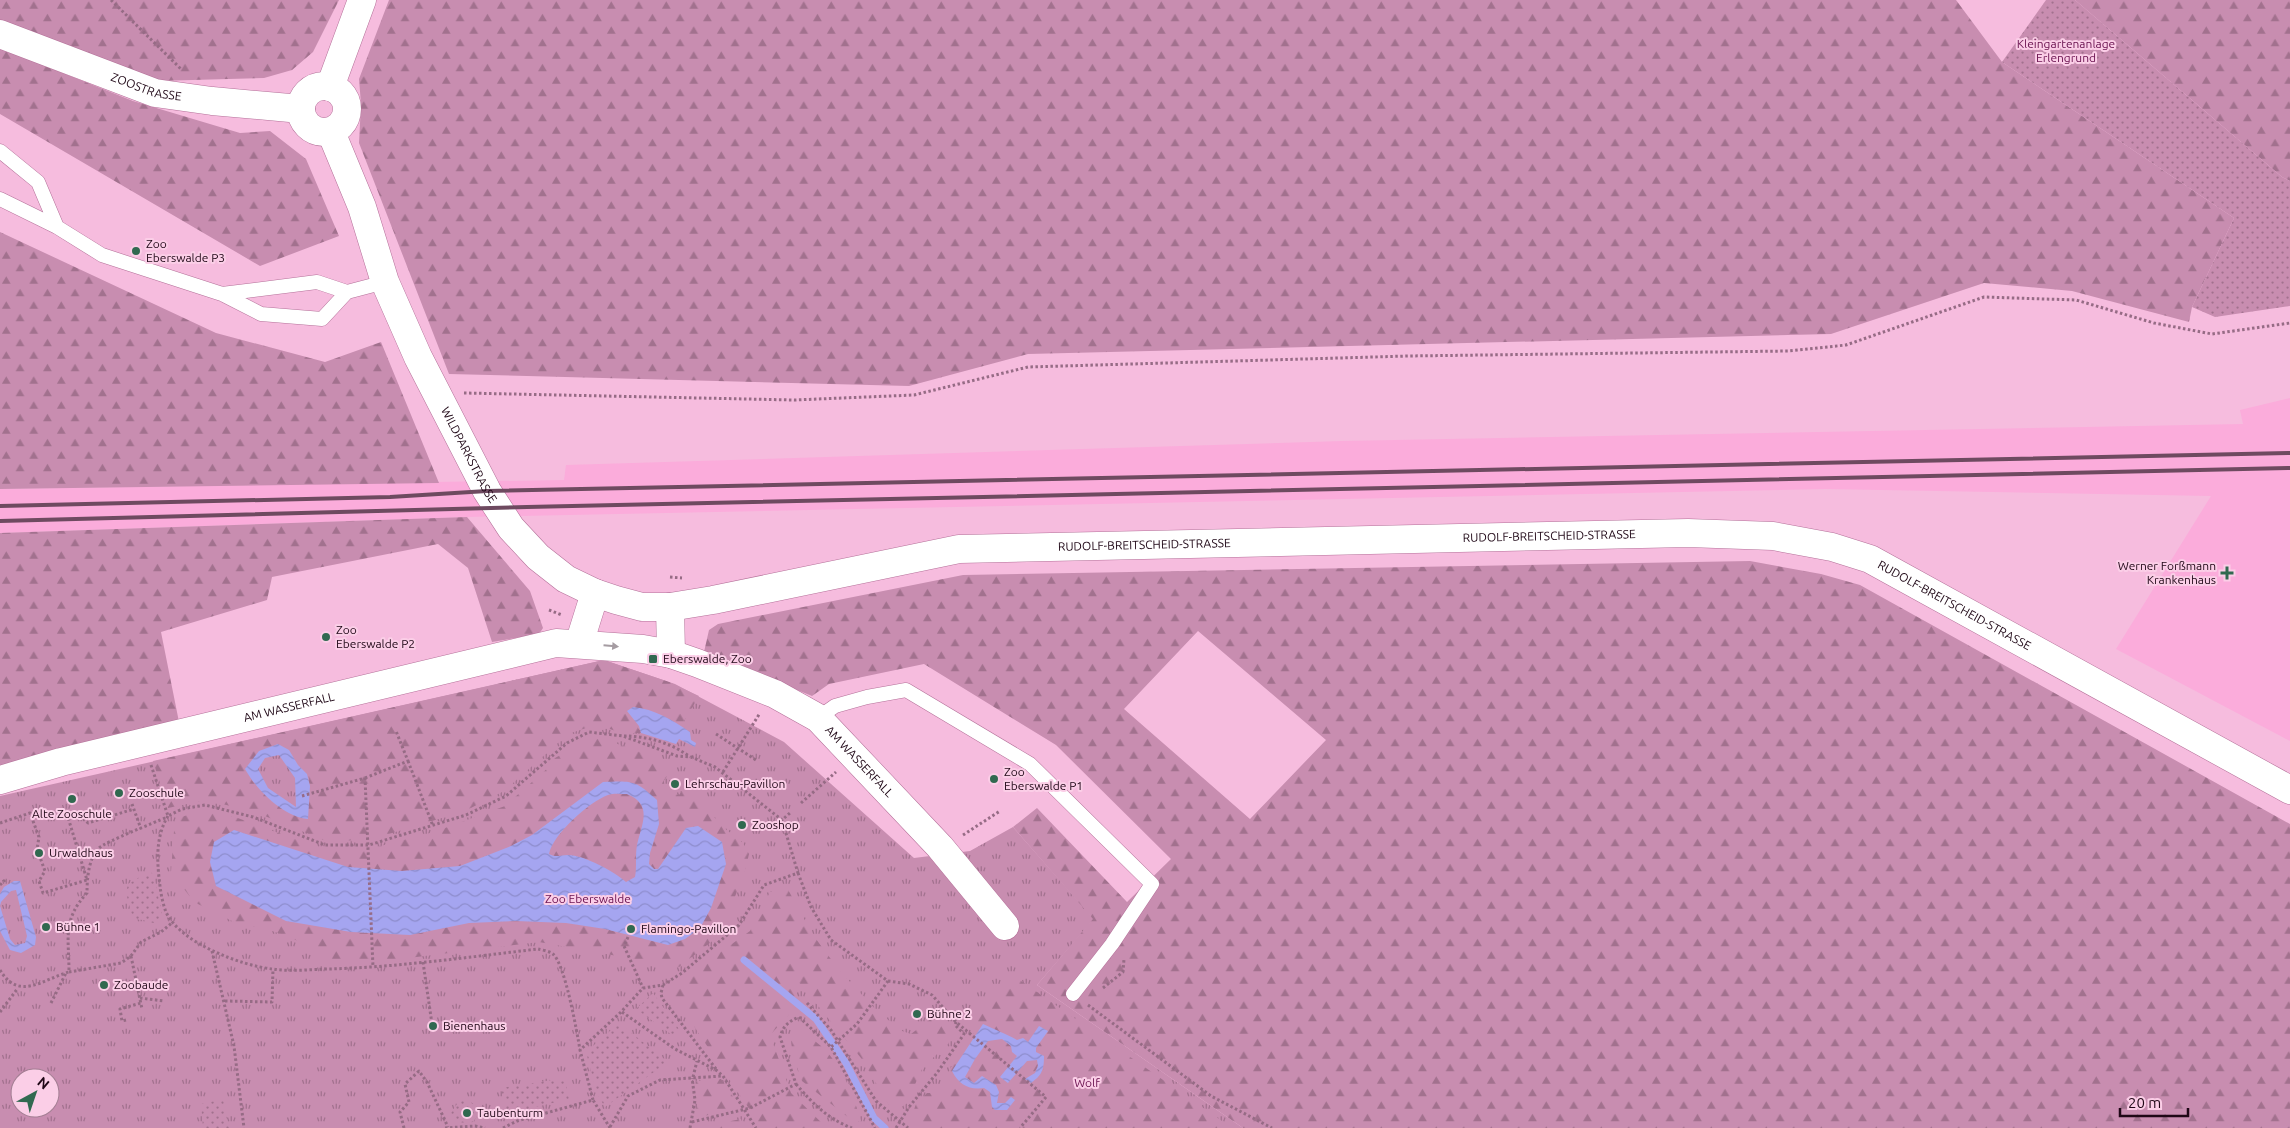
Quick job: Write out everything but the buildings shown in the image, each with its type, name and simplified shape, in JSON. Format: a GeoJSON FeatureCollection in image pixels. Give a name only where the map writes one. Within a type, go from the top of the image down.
{"type":"FeatureCollection","features":[{"type":"Feature","properties":{"kind":"street"},"geometry":{"type":"LineString","coordinates":[[330,87],[362,0]]}},
{"type":"Feature","properties":{"kind":"street","name":"ZOOSTRASSE"},"geometry":{"type":"LineString","coordinates":[[0,34],[155,93],[212,101],[301,109]]}},
{"type":"Feature","properties":{"kind":"street"},"geometry":{"type":"LineString","coordinates":[[319,86],[330,87],[341,93],[348,112],[342,124],[331,132],[322,133],[307,125],[302,118],[301,109],[303,99],[310,91],[319,86]]}},
{"type":"Feature","properties":{"kind":"street","name":"WILDPARKSTRASSE"},"geometry":{"type":"LineString","coordinates":[[331,132],[362,207],[385,282],[436,393],[487,491],[511,528],[538,557],[566,579],[595,593],[642,607],[670,607],[752,591]]}},
{"type":"Feature","properties":{"kind":"street","name":"RUDOLF-BREITSCHEID-STRASSE"},"geometry":{"type":"LineString","coordinates":[[752,591],[959,549],[1688,533],[1773,536],[1832,547],[1870,559],[2290,790]]}},
{"type":"Feature","properties":{"kind":"street"},"geometry":{"type":"LineString","coordinates":[[579,644],[595,593]]}},
{"type":"Feature","properties":{"kind":"street"},"geometry":{"type":"LineString","coordinates":[[642,607],[644,649]]}},
{"type":"Feature","properties":{"kind":"street"},"geometry":{"type":"LineString","coordinates":[[670,607],[671,654]]}},
{"type":"Feature","properties":{"kind":"street","name":"AM WASSERFALL"},"geometry":{"type":"LineString","coordinates":[[0,780],[60,762],[494,657],[556,644],[644,649],[671,654],[775,694],[818,718],[940,847],[1005,926]]}},
{"type":"Feature","properties":{"kind":"lane"},"geometry":{"type":"LineString","coordinates":[[0,152],[38,182],[57,227]]}},
{"type":"Feature","properties":{"kind":"lane"},"geometry":{"type":"LineString","coordinates":[[0,199],[57,227],[102,255],[222,294],[261,314],[322,318],[347,292],[385,282]]}},
{"type":"Feature","properties":{"kind":"lane"},"geometry":{"type":"LineString","coordinates":[[222,294],[317,282],[347,292]]}},
{"type":"Feature","properties":{"kind":"lane"},"geometry":{"type":"LineString","coordinates":[[818,718],[835,706],[867,697],[906,690],[1030,764],[1152,884],[1112,944],[1073,994]]}},
{"type":"Feature","properties":{"kind":"path"},"geometry":{"type":"LineString","coordinates":[[111,0],[188,76]]}},
{"type":"Feature","properties":{"kind":"path"},"geometry":{"type":"LineString","coordinates":[[436,393],[794,400],[914,395],[1028,367],[1408,356],[1788,351],[1846,344],[1984,296],[2076,300],[2154,323],[2212,334],[2290,323]]}},
{"type":"Feature","properties":{"kind":"path"},"geometry":{"type":"LineString","coordinates":[[549,610],[565,616]]}},
{"type":"Feature","properties":{"kind":"path"},"geometry":{"type":"LineString","coordinates":[[723,772],[764,706]]}},
{"type":"Feature","properties":{"kind":"path"},"geometry":{"type":"LineString","coordinates":[[396,731],[433,826]]}},
{"type":"Feature","properties":{"kind":"path"},"geometry":{"type":"LineString","coordinates":[[50,1003],[68,972],[69,921],[75,906],[87,893],[87,880],[92,860],[99,848],[182,809],[204,805],[253,817],[325,845],[369,845],[466,815],[506,796],[571,740],[589,732],[640,736],[680,749],[691,758]]}},
{"type":"Feature","properties":{"kind":"path"},"geometry":{"type":"LineString","coordinates":[[716,734],[756,760]]}},
{"type":"Feature","properties":{"kind":"path"},"geometry":{"type":"LineString","coordinates":[[623,736],[677,756],[691,758],[715,766],[782,820],[810,907],[831,940],[888,981],[909,984],[932,995],[956,1022],[1046,1097],[1020,1128]]}},
{"type":"Feature","properties":{"kind":"path"},"geometry":{"type":"LineString","coordinates":[[144,742],[168,816]]}},
{"type":"Feature","properties":{"kind":"path"},"geometry":{"type":"LineString","coordinates":[[801,804],[854,754]]}},
{"type":"Feature","properties":{"kind":"path"},"geometry":{"type":"LineString","coordinates":[[302,796],[365,778],[408,761]]}},
{"type":"Feature","properties":{"kind":"path"},"geometry":{"type":"LineString","coordinates":[[365,778],[373,967]]}},
{"type":"Feature","properties":{"kind":"path"},"geometry":{"type":"LineString","coordinates":[[132,804],[141,829]]}},
{"type":"Feature","properties":{"kind":"path"},"geometry":{"type":"LineString","coordinates":[[87,880],[67,814],[77,813],[88,823],[134,809]]}},
{"type":"Feature","properties":{"kind":"path"},"geometry":{"type":"LineString","coordinates":[[782,820],[791,812]]}},
{"type":"Feature","properties":{"kind":"path"},"geometry":{"type":"LineString","coordinates":[[0,823],[30,813],[39,837],[37,849],[45,871],[40,881],[43,893],[87,880]]}},
{"type":"Feature","properties":{"kind":"path"},"geometry":{"type":"LineString","coordinates":[[168,816],[162,825],[159,836],[158,872],[164,905],[172,922],[183,933],[212,950],[227,957],[273,970],[373,967],[538,949],[552,952],[560,962],[593,1100],[610,1128],[628,1096],[660,1080],[723,1076]]}},
{"type":"Feature","properties":{"kind":"path"},"geometry":{"type":"LineString","coordinates":[[580,1050],[621,1012],[643,988],[663,985],[682,973],[739,925],[764,885],[798,873]]}},
{"type":"Feature","properties":{"kind":"path"},"geometry":{"type":"LineString","coordinates":[[0,885],[5,880]]}},
{"type":"Feature","properties":{"kind":"path"},"geometry":{"type":"LineString","coordinates":[[0,970],[9,982],[18,988],[36,985],[68,972],[121,963],[131,956],[141,942],[161,932],[172,922]]}},
{"type":"Feature","properties":{"kind":"path"},"geometry":{"type":"LineString","coordinates":[[628,937],[624,946],[643,988]]}},
{"type":"Feature","properties":{"kind":"path"},"geometry":{"type":"LineString","coordinates":[[212,950],[234,1046],[244,1128]]}},
{"type":"Feature","properties":{"kind":"path"},"geometry":{"type":"LineString","coordinates":[[131,956],[142,1009]]}},
{"type":"Feature","properties":{"kind":"path"},"geometry":{"type":"LineString","coordinates":[[423,962],[432,1024]]}},
{"type":"Feature","properties":{"kind":"path"},"geometry":{"type":"LineString","coordinates":[[225,1001],[272,1002],[273,970]]}},
{"type":"Feature","properties":{"kind":"path"},"geometry":{"type":"LineString","coordinates":[[831,1047],[857,1024],[888,981]]}},
{"type":"Feature","properties":{"kind":"path"},"geometry":{"type":"LineString","coordinates":[[663,985],[662,998],[716,1070],[723,1076],[756,1128]]}},
{"type":"Feature","properties":{"kind":"path"},"geometry":{"type":"LineString","coordinates":[[0,1012],[18,988]]}},
{"type":"Feature","properties":{"kind":"path"},"geometry":{"type":"LineString","coordinates":[[1073,994],[1211,1096],[1272,1128]]}},
{"type":"Feature","properties":{"kind":"path"},"geometry":{"type":"LineString","coordinates":[[140,998],[164,1001]]}},
{"type":"Feature","properties":{"kind":"path"},"geometry":{"type":"LineString","coordinates":[[126,1020],[122,1021],[120,1009],[141,1003]]}},
{"type":"Feature","properties":{"kind":"path"},"geometry":{"type":"LineString","coordinates":[[808,1003],[820,1015],[838,1040],[876,1101],[908,1128]]}},
{"type":"Feature","properties":{"kind":"path"},"geometry":{"type":"LineString","coordinates":[[621,1012],[697,1061],[716,1070]]}},
{"type":"Feature","properties":{"kind":"path"},"geometry":{"type":"LineString","coordinates":[[852,1128],[836,1122],[816,1107],[796,1084],[780,1037],[782,1029],[791,1020],[799,1017],[831,1047],[875,1128]]}},
{"type":"Feature","properties":{"kind":"path"},"geometry":{"type":"LineString","coordinates":[[897,1127],[964,1034],[955,1024],[956,1022]]}},
{"type":"Feature","properties":{"kind":"path"},"geometry":{"type":"LineString","coordinates":[[690,1128],[695,1100],[693,1078],[697,1061]]}},
{"type":"Feature","properties":{"kind":"path"},"geometry":{"type":"LineString","coordinates":[[404,1128],[400,1112],[409,1102],[404,1084],[419,1071],[427,1082],[446,1127],[485,1128]]}},
{"type":"Feature","properties":{"kind":"path"},"geometry":{"type":"LineString","coordinates":[[692,1122],[750,1108],[796,1084]]}},
{"type":"Feature","properties":{"kind":"path"},"geometry":{"type":"LineString","coordinates":[[503,1128],[516,1122],[593,1100]]}},
{"type":"Feature","properties":{"kind":"shaded area"},"geometry":{"type":"Polygon","coordinates":[[[2290,398],[2290,741],[2116,649],[2211,496],[1826,489],[467,517],[0,533],[0,489],[564,480],[566,465],[1342,441],[2243,424],[2240,410],[2290,398]]]}},
{"type":"Feature","properties":{"kind":"green space"},"geometry":{"type":"Polygon","coordinates":[[[0,0],[339,0],[313,52],[292,70],[264,78],[156,81],[0,21],[0,0]]]}},
{"type":"Feature","properties":{"kind":"green space"},"geometry":{"type":"Polygon","coordinates":[[[389,0],[1956,0],[2002,62],[2234,218],[2192,307],[2189,322],[2072,291],[1984,283],[1831,334],[1028,354],[909,386],[449,374],[359,143],[361,104],[359,79],[389,0]]]}},
{"type":"Feature","properties":{"kind":"green space","name":"Kleingartenanlage Erlengrund"},"geometry":{"type":"Polygon","coordinates":[[[2046,0],[2075,0],[2282,177],[2290,181],[2290,306],[2215,317],[2192,307],[2234,218],[2002,62],[2046,0]]]}},
{"type":"Feature","properties":{"kind":"green space"},"geometry":{"type":"Polygon","coordinates":[[[2075,0],[2290,0],[2290,181],[2282,177],[2075,0]]]}},
{"type":"Feature","properties":{"kind":"green space"},"geometry":{"type":"Polygon","coordinates":[[[0,48],[133,101],[240,133],[270,131],[306,159],[339,236],[260,266],[0,114],[0,48]]]}},
{"type":"Feature","properties":{"kind":"green space"},"geometry":{"type":"Polygon","coordinates":[[[0,232],[216,333],[325,362],[381,342],[439,483],[0,489],[0,232]]]}},
{"type":"Feature","properties":{"kind":"green space"},"geometry":{"type":"Polygon","coordinates":[[[467,517],[530,591],[543,628],[539,634],[492,642],[468,568],[438,544],[272,577],[267,600],[161,632],[180,727],[0,772],[0,533],[467,517]]]}},
{"type":"Feature","properties":{"kind":"green space"},"geometry":{"type":"Polygon","coordinates":[[[1750,561],[1821,574],[1860,585],[2290,824],[2290,1128],[1243,1128],[1037,985],[1093,919],[1013,827],[1037,808],[1127,902],[1171,859],[1056,745],[924,664],[829,684],[812,696],[704,652],[709,630],[718,624],[963,575],[1750,561]],[[1198,631],[1124,709],[1250,819],[1326,740],[1198,631]]]}},
{"type":"Feature","properties":{"kind":"green space","name":"Zoo Eberswalde"},"geometry":{"type":"Polygon","coordinates":[[[604,660],[675,684],[784,742],[914,858],[970,851],[1013,827],[1094,919],[1037,985],[1243,1128],[0,1128],[0,796],[604,660]]]}},
{"type":"Feature","properties":{"kind":"green space"},"geometry":{"type":"Polygon","coordinates":[[[604,660],[669,682],[699,696],[681,726],[660,714],[632,718],[641,733],[624,734],[610,729],[589,727],[568,734],[504,791],[465,811],[369,840],[326,841],[255,812],[206,800],[168,808],[153,761],[604,660]],[[283,745],[245,769],[250,778],[271,800],[289,811],[308,819],[309,778],[289,750],[283,745]]]}},
{"type":"Feature","properties":{"kind":"green space"},"geometry":{"type":"Polygon","coordinates":[[[590,739],[604,739],[651,756],[670,772],[663,782],[667,792],[679,795],[686,786],[723,827],[743,843],[749,854],[745,871],[720,935],[679,967],[539,942],[392,960],[335,962],[292,938],[261,927],[242,926],[194,902],[171,872],[174,831],[181,817],[205,810],[235,817],[322,849],[365,850],[434,832],[505,806],[549,767],[555,758],[590,739]],[[626,782],[511,846],[460,866],[402,871],[348,867],[234,830],[286,921],[351,932],[410,935],[469,923],[516,921],[566,923],[605,929],[668,945],[686,828],[658,869],[654,869],[649,864],[650,854],[659,824],[626,782]]]}},
{"type":"Feature","properties":{"kind":"green space"},"geometry":{"type":"Polygon","coordinates":[[[627,794],[641,804],[644,816],[636,849],[635,877],[626,882],[607,869],[582,858],[549,854],[557,837],[564,828],[591,804],[608,795],[627,794]]]}},
{"type":"Feature","properties":{"kind":"green space"},"geometry":{"type":"Polygon","coordinates":[[[150,871],[154,876],[163,919],[157,924],[133,919],[126,893],[128,884],[150,871]]]}},
{"type":"Feature","properties":{"kind":"green space"},"geometry":{"type":"Polygon","coordinates":[[[786,886],[813,935],[839,970],[877,1011],[902,1031],[911,1034],[936,1015],[942,1016],[953,1028],[948,1044],[923,1067],[906,1104],[898,1109],[889,1105],[861,1058],[796,979],[797,996],[788,1016],[770,1035],[791,1093],[827,1128],[762,1128],[669,989],[750,931],[770,892],[786,886]]]}},
{"type":"Feature","properties":{"kind":"green space","name":"Wolf"},"geometry":{"type":"Polygon","coordinates":[[[1014,976],[1232,1128],[921,1128],[909,1124],[916,1104],[927,1093],[939,1093],[946,1087],[950,1069],[979,1024],[974,1020],[975,1012],[1014,976]],[[1003,1031],[997,1032],[953,1071],[975,1089],[984,1088],[990,1092],[992,1106],[1005,1103],[997,1103],[999,1092],[974,1083],[965,1077],[988,1041],[1002,1039],[1011,1046],[1017,1056],[1000,1076],[1008,1083],[1027,1061],[1038,1060],[1038,1064],[1034,1071],[1025,1079],[1044,1069],[1035,1047],[1003,1031]]]}},
{"type":"Feature","properties":{"kind":"green space"},"geometry":{"type":"Polygon","coordinates":[[[653,993],[679,1029],[675,1037],[636,1009],[653,993]]]}},
{"type":"Feature","properties":{"kind":"green space"},"geometry":{"type":"Polygon","coordinates":[[[619,1023],[668,1062],[605,1107],[597,1094],[586,1052],[619,1023]]]}},
{"type":"Feature","properties":{"kind":"green space"},"geometry":{"type":"Polygon","coordinates":[[[804,1034],[816,1042],[834,1060],[853,1096],[861,1121],[855,1122],[849,1118],[802,1081],[793,1056],[791,1041],[804,1034]]]}},
{"type":"Feature","properties":{"kind":"green space"},"geometry":{"type":"Polygon","coordinates":[[[565,1078],[569,1099],[507,1114],[501,1088],[565,1078]]]}},
{"type":"Feature","properties":{"kind":"green space"},"geometry":{"type":"Polygon","coordinates":[[[721,1079],[740,1107],[696,1118],[698,1101],[696,1081],[721,1079]]]}},
{"type":"Feature","properties":{"kind":"green space"},"geometry":{"type":"Polygon","coordinates":[[[223,1099],[229,1128],[203,1128],[201,1104],[223,1099]]]}},
{"type":"Feature","properties":{"kind":"green space"},"geometry":{"type":"Polygon","coordinates":[[[459,1101],[469,1101],[477,1106],[478,1115],[473,1122],[460,1122],[453,1117],[451,1113],[459,1101]]]}},
{"type":"Feature","properties":{"kind":"green space"},"geometry":{"type":"Polygon","coordinates":[[[741,1119],[744,1128],[700,1128],[701,1127],[741,1119]]]}},
{"type":"Feature","properties":{"kind":"water"},"geometry":{"type":"Polygon","coordinates":[[[633,707],[641,708],[670,719],[690,732],[691,740],[696,743],[695,747],[679,739],[676,744],[641,733],[639,726],[627,711],[633,707]]]}},
{"type":"Feature","properties":{"kind":"water"},"geometry":{"type":"Polygon","coordinates":[[[278,744],[289,750],[298,765],[307,774],[310,786],[308,819],[280,808],[263,793],[250,777],[245,769],[259,751],[278,744]],[[279,755],[265,758],[258,769],[268,788],[296,807],[295,778],[279,755]]]}},
{"type":"Feature","properties":{"kind":"water"},"geometry":{"type":"Polygon","coordinates":[[[603,782],[627,782],[638,785],[657,800],[659,824],[650,853],[649,864],[654,869],[658,869],[686,828],[698,826],[722,842],[726,864],[711,908],[700,928],[685,939],[668,945],[605,929],[566,923],[516,921],[469,923],[410,935],[351,932],[286,921],[216,886],[210,862],[214,842],[234,830],[348,867],[402,871],[460,866],[511,846],[532,835],[603,782]],[[612,794],[591,804],[564,828],[557,837],[549,854],[582,858],[607,869],[626,882],[635,877],[637,845],[644,816],[641,804],[627,794],[612,794]]]}},
{"type":"Feature","properties":{"kind":"water"},"geometry":{"type":"Polygon","coordinates":[[[14,881],[20,881],[36,937],[35,945],[21,953],[10,950],[0,931],[0,906],[0,894],[4,887],[14,881]],[[16,890],[11,891],[1,902],[0,906],[10,939],[15,945],[25,943],[27,936],[16,890]]]}},
{"type":"Feature","properties":{"kind":"water"},"geometry":{"type":"Polygon","coordinates":[[[983,1024],[1017,1040],[1023,1038],[1028,1042],[1039,1026],[1048,1031],[1036,1048],[1036,1052],[1044,1056],[1043,1069],[1040,1075],[1031,1083],[1025,1079],[1035,1073],[1038,1066],[1037,1060],[1027,1061],[1008,1083],[1000,1077],[1017,1056],[1012,1052],[1011,1046],[1002,1039],[988,1041],[965,1077],[974,1083],[982,1076],[996,1085],[999,1092],[997,1103],[1005,1103],[1011,1097],[1015,1100],[1007,1110],[995,1110],[992,1107],[990,1092],[984,1088],[965,1086],[952,1071],[983,1024]]]}},
{"type":"Feature","properties":{"kind":"waterway"},"geometry":{"type":"LineString","coordinates":[[744,960],[816,1019],[846,1063],[874,1118],[885,1128]]}},
{"type":"Feature","properties":{"kind":"railway"},"geometry":{"type":"LineString","coordinates":[[0,506],[390,497],[487,491],[2290,453]]}},
{"type":"Feature","properties":{"kind":"railway"},"geometry":{"type":"LineString","coordinates":[[0,521],[527,507],[2290,468]]}},
{"type":"Feature","properties":{"kind":"place","name":"Zoo Eberswalde P3"},"geometry":{"type":"Point","coordinates":[136,251]}},
{"type":"Feature","properties":{"kind":"place","name":"Werner Forßmann Krankenhaus"},"geometry":{"type":"Point","coordinates":[2227,573]}},
{"type":"Feature","properties":{"kind":"place","name":"Zoo Eberswalde P2"},"geometry":{"type":"Point","coordinates":[326,637]}},
{"type":"Feature","properties":{"kind":"place","name":"Eberswalde, Zoo"},"geometry":{"type":"Point","coordinates":[653,659]}},
{"type":"Feature","properties":{"kind":"place","name":"Zoo Eberswalde P1"},"geometry":{"type":"Point","coordinates":[994,779]}},
{"type":"Feature","properties":{"kind":"place","name":"Lehrschau-Pavillon"},"geometry":{"type":"Point","coordinates":[675,784]}},
{"type":"Feature","properties":{"kind":"place","name":"Zooschule"},"geometry":{"type":"Point","coordinates":[119,793]}},
{"type":"Feature","properties":{"kind":"place","name":"Alte Zooschule"},"geometry":{"type":"Point","coordinates":[72,799]}},
{"type":"Feature","properties":{"kind":"place","name":"Zooshop"},"geometry":{"type":"Point","coordinates":[742,825]}},
{"type":"Feature","properties":{"kind":"place","name":"Urwaldhaus"},"geometry":{"type":"Point","coordinates":[39,853]}},
{"type":"Feature","properties":{"kind":"place","name":"Bühne 1"},"geometry":{"type":"Point","coordinates":[46,927]}},
{"type":"Feature","properties":{"kind":"place","name":"Flamingo-Pavillon"},"geometry":{"type":"Point","coordinates":[631,929]}},
{"type":"Feature","properties":{"kind":"place","name":"Zoobaude"},"geometry":{"type":"Point","coordinates":[104,985]}},
{"type":"Feature","properties":{"kind":"place","name":"Bühne 2"},"geometry":{"type":"Point","coordinates":[917,1014]}},
{"type":"Feature","properties":{"kind":"place","name":"Bienenhaus"},"geometry":{"type":"Point","coordinates":[433,1026]}},
{"type":"Feature","properties":{"kind":"place","name":"Taubenturm"},"geometry":{"type":"Point","coordinates":[467,1113]}}]}
